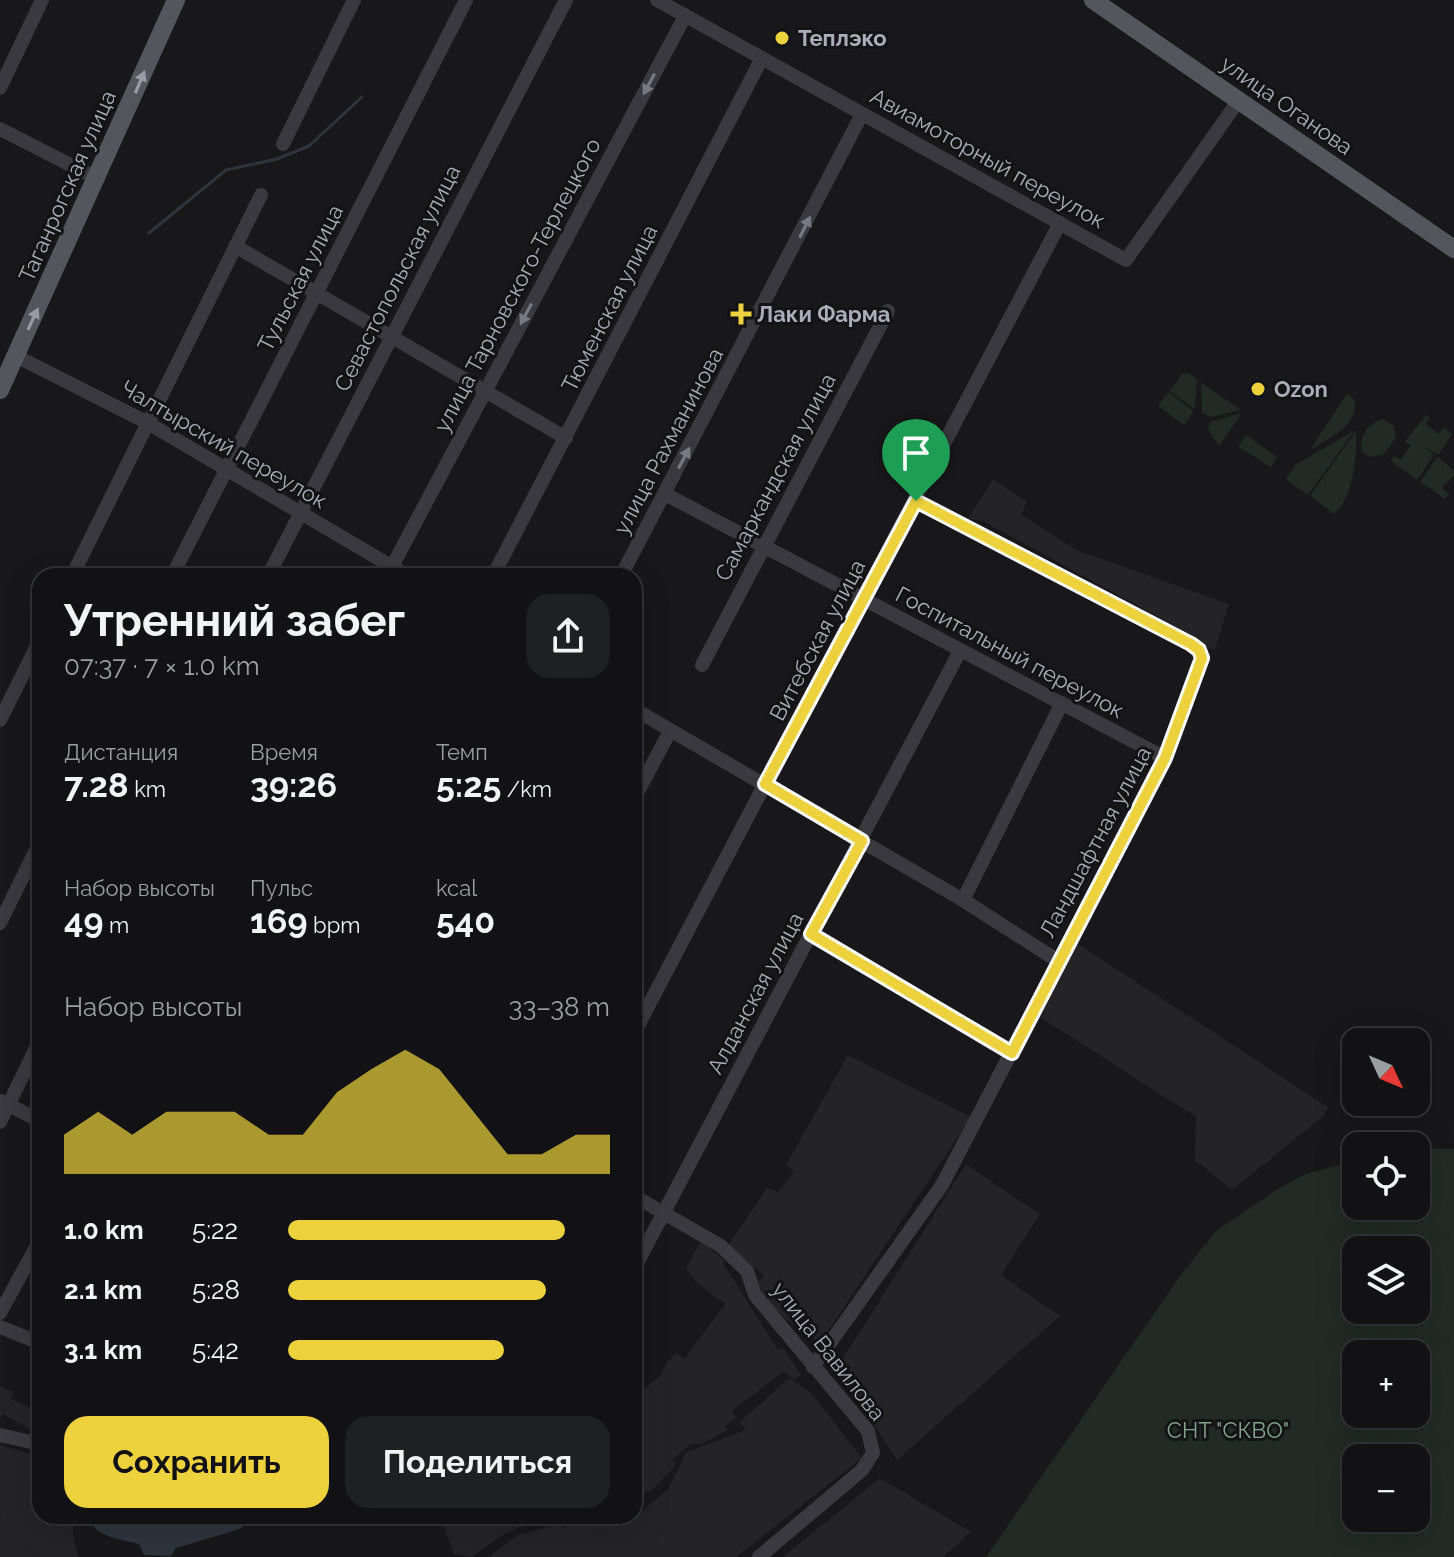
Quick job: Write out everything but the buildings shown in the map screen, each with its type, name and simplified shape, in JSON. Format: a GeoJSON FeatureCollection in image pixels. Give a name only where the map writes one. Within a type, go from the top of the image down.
{"type":"FeatureCollection","features":[{"type":"Feature","properties":{"kind":"main road","name":"Таганрогская улица"},"geometry":{"type":"LineString","coordinates":[[0,390],[98,179],[176,0]]}},
{"type":"Feature","properties":{"kind":"main road","name":"улица Оганова"},"geometry":{"type":"LineString","coordinates":[[1093,0],[1454,249]]}},
{"type":"Feature","properties":{"kind":"street"},"geometry":{"type":"LineString","coordinates":[[0,88],[42,0]]}},
{"type":"Feature","properties":{"kind":"street"},"geometry":{"type":"LineString","coordinates":[[283,144],[354,0]]}},
{"type":"Feature","properties":{"kind":"street","name":"Тульская улица"},"geometry":{"type":"LineString","coordinates":[[176,568],[466,0]]}},
{"type":"Feature","properties":{"kind":"street","name":"Севастопольская улица"},"geometry":{"type":"LineString","coordinates":[[272,568],[566,0]]}},
{"type":"Feature","properties":{"kind":"street","name":"Авиамоторный переулок"},"geometry":{"type":"LineString","coordinates":[[657,0],[1126,260],[1239,100]]}},
{"type":"Feature","properties":{"kind":"street","name":"улица Тарновского-Терлецкого"},"geometry":{"type":"LineString","coordinates":[[391,568],[685,16]]}},
{"type":"Feature","properties":{"kind":"street","name":"Тюменская улица"},"geometry":{"type":"LineString","coordinates":[[497,568],[762,58]]}},
{"type":"Feature","properties":{"kind":"street","name":"улица Рахманинова"},"geometry":{"type":"LineString","coordinates":[[625,568],[862,114]]}},
{"type":"Feature","properties":{"kind":"street"},"geometry":{"type":"LineString","coordinates":[[2,135],[98,179]]}},
{"type":"Feature","properties":{"kind":"street"},"geometry":{"type":"LineString","coordinates":[[76,568],[261,195]]}},
{"type":"Feature","properties":{"kind":"street","name":"Витебская улица"},"geometry":{"type":"LineString","coordinates":[[642,1018],[1060,223]]}},
{"type":"Feature","properties":{"kind":"street"},"geometry":{"type":"LineString","coordinates":[[235,246],[566,438]]}},
{"type":"Feature","properties":{"kind":"street","name":"Самаркандская улица"},"geometry":{"type":"LineString","coordinates":[[702,665],[888,311]]}},
{"type":"Feature","properties":{"kind":"street","name":"Чалтырский переулок"},"geometry":{"type":"LineString","coordinates":[[16,356],[148,423],[300,512],[384,568]]}},
{"type":"Feature","properties":{"kind":"street","name":"Госпитальный переулок"},"geometry":{"type":"LineString","coordinates":[[665,494],[1165,758]]}},
{"type":"Feature","properties":{"kind":"street","name":"Ландшафтная улица"},"geometry":{"type":"LineString","coordinates":[[813,1367],[942,1185],[1165,758],[1202,658],[1199,650],[1191,644],[916,501]]}},
{"type":"Feature","properties":{"kind":"street","name":"Алданская улица"},"geometry":{"type":"LineString","coordinates":[[642,1254],[960,651]]}},
{"type":"Feature","properties":{"kind":"street"},"geometry":{"type":"LineString","coordinates":[[0,720],[32,656]]}},
{"type":"Feature","properties":{"kind":"street"},"geometry":{"type":"LineString","coordinates":[[963,900],[1062,703]]}},
{"type":"Feature","properties":{"kind":"street"},"geometry":{"type":"LineString","coordinates":[[642,714],[963,900],[1058,961]]}},
{"type":"Feature","properties":{"kind":"street"},"geometry":{"type":"LineString","coordinates":[[642,784],[670,731]]}},
{"type":"Feature","properties":{"kind":"street"},"geometry":{"type":"LineString","coordinates":[[0,923],[32,858]]}},
{"type":"Feature","properties":{"kind":"street"},"geometry":{"type":"LineString","coordinates":[[811,934],[1012,1053]]}},
{"type":"Feature","properties":{"kind":"street"},"geometry":{"type":"LineString","coordinates":[[0,1122],[4,1103],[32,1054]]}},
{"type":"Feature","properties":{"kind":"street"},"geometry":{"type":"LineString","coordinates":[[4,1103],[32,1117]]}},
{"type":"Feature","properties":{"kind":"street","name":"улица Вавилова"},"geometry":{"type":"LineString","coordinates":[[642,1200],[721,1246],[747,1271],[755,1295],[868,1431],[873,1453],[862,1470],[759,1557]]}},
{"type":"Feature","properties":{"kind":"street"},"geometry":{"type":"LineString","coordinates":[[0,1313],[32,1255]]}},
{"type":"Feature","properties":{"kind":"street"},"geometry":{"type":"LineString","coordinates":[[0,1327],[32,1340]]}},
{"type":"Feature","properties":{"kind":"street"},"geometry":{"type":"LineString","coordinates":[[0,1435],[32,1442]]}},
{"type":"Feature","properties":{"kind":"shaded area"},"geometry":{"type":"Polygon","coordinates":[[[993,479],[1027,502],[1021,515],[1079,551],[1229,604],[1215,650],[1197,645],[1191,635],[983,521],[968,519],[993,479]]]}},
{"type":"Feature","properties":{"kind":"shaded area"},"geometry":{"type":"Polygon","coordinates":[[[1077,943],[1329,1108],[1321,1118],[1232,1190],[1195,1160],[1196,1117],[1040,1017],[1077,943]]]}},
{"type":"Feature","properties":{"kind":"shaded area"},"geometry":{"type":"Polygon","coordinates":[[[848,1055],[971,1117],[820,1343],[768,1307],[758,1282],[764,1275],[728,1246],[767,1188],[778,1192],[794,1172],[786,1165],[848,1055]]]}},
{"type":"Feature","properties":{"kind":"shaded area"},"geometry":{"type":"Polygon","coordinates":[[[966,1164],[1040,1214],[1001,1275],[1060,1316],[897,1460],[837,1368],[966,1164]]]}},
{"type":"Feature","properties":{"kind":"shaded area"},"geometry":{"type":"Polygon","coordinates":[[[701,1241],[725,1261],[723,1263],[778,1350],[783,1348],[801,1375],[794,1380],[784,1371],[732,1411],[737,1417],[726,1426],[727,1430],[701,1444],[691,1444],[672,1460],[676,1465],[653,1489],[642,1494],[642,1392],[661,1375],[666,1363],[677,1353],[684,1359],[725,1304],[696,1282],[686,1268],[701,1241]]]}},
{"type":"Feature","properties":{"kind":"shaded area"},"geometry":{"type":"Polygon","coordinates":[[[789,1378],[811,1393],[862,1458],[736,1557],[489,1557],[516,1536],[557,1524],[564,1528],[570,1524],[642,1524],[642,1511],[668,1489],[686,1452],[746,1430],[740,1422],[789,1378]]]}},
{"type":"Feature","properties":{"kind":"shaded area"},"geometry":{"type":"Polygon","coordinates":[[[0,1386],[13,1392],[11,1399],[32,1409],[32,1430],[3,1414],[0,1419],[0,1386]]]}},
{"type":"Feature","properties":{"kind":"shaded area"},"geometry":{"type":"Polygon","coordinates":[[[0,1445],[32,1455],[32,1524],[73,1524],[73,1538],[79,1557],[0,1557],[0,1445]]]}},
{"type":"Feature","properties":{"kind":"shaded area"},"geometry":{"type":"Polygon","coordinates":[[[880,1478],[971,1532],[943,1557],[783,1557],[880,1478]]]}},
{"type":"Feature","properties":{"kind":"shaded area"},"geometry":{"type":"Polygon","coordinates":[[[92,1524],[247,1524],[240,1529],[176,1548],[171,1556],[144,1555],[139,1544],[116,1539],[97,1530],[92,1524]]]}},
{"type":"Feature","properties":{"kind":"shaded area"},"geometry":{"type":"Polygon","coordinates":[[[450,1524],[527,1524],[501,1536],[471,1557],[454,1554],[444,1527],[450,1524]]]}},
{"type":"Feature","properties":{"kind":"green space"},"geometry":{"type":"Polygon","coordinates":[[[1188,373],[1197,379],[1195,409],[1169,391],[1182,374],[1188,373]]]}},
{"type":"Feature","properties":{"kind":"green space"},"geometry":{"type":"Polygon","coordinates":[[[1201,382],[1241,410],[1212,417],[1202,413],[1201,382]]]}},
{"type":"Feature","properties":{"kind":"green space"},"geometry":{"type":"Polygon","coordinates":[[[1168,392],[1194,411],[1184,425],[1158,406],[1168,392]]]}},
{"type":"Feature","properties":{"kind":"green space"},"geometry":{"type":"Polygon","coordinates":[[[1347,394],[1355,400],[1352,417],[1334,436],[1310,450],[1347,394]]]}},
{"type":"Feature","properties":{"kind":"green space"},"geometry":{"type":"Polygon","coordinates":[[[1240,413],[1219,446],[1208,430],[1210,422],[1240,413]]]}},
{"type":"Feature","properties":{"kind":"green space"},"geometry":{"type":"Polygon","coordinates":[[[1426,415],[1429,418],[1425,424],[1439,434],[1444,428],[1452,434],[1438,455],[1423,445],[1434,455],[1417,480],[1391,461],[1394,456],[1401,460],[1411,445],[1405,441],[1426,415]]]}},
{"type":"Feature","properties":{"kind":"green space"},"geometry":{"type":"Polygon","coordinates":[[[1383,419],[1394,426],[1396,438],[1383,455],[1370,457],[1362,452],[1363,436],[1373,424],[1383,419]]]}},
{"type":"Feature","properties":{"kind":"green space"},"geometry":{"type":"Polygon","coordinates":[[[1355,430],[1308,495],[1286,479],[1295,465],[1355,430]]]}},
{"type":"Feature","properties":{"kind":"green space"},"geometry":{"type":"Polygon","coordinates":[[[1356,431],[1355,464],[1350,486],[1334,514],[1310,496],[1356,431]]]}},
{"type":"Feature","properties":{"kind":"green space"},"geometry":{"type":"Polygon","coordinates":[[[1246,435],[1277,457],[1271,467],[1238,447],[1246,435]]]}},
{"type":"Feature","properties":{"kind":"green space"},"geometry":{"type":"Polygon","coordinates":[[[1437,457],[1454,470],[1454,475],[1442,488],[1449,494],[1445,499],[1420,482],[1437,457]]]}},
{"type":"Feature","properties":{"kind":"green space","name":"СНТ \"СКВО\""},"geometry":{"type":"Polygon","coordinates":[[[1430,1149],[1454,1149],[1454,1557],[986,1557],[1180,1276],[1215,1232],[1274,1191],[1305,1174],[1342,1165],[1342,1220],[1430,1220],[1430,1149]]]}},
{"type":"Feature","properties":{"kind":"waterway"},"geometry":{"type":"LineString","coordinates":[[149,233],[226,170],[277,159],[309,146],[362,97]]}},
{"type":"Feature","properties":{"kind":"place","name":"Теплэко"},"geometry":{"type":"Point","coordinates":[782,38]}},
{"type":"Feature","properties":{"kind":"place","name":"Лаки Фарма"},"geometry":{"type":"Point","coordinates":[741,314]}},
{"type":"Feature","properties":{"kind":"place","name":"Ozon"},"geometry":{"type":"Point","coordinates":[1258,389]}},
{"type":"Feature","properties":{"kind":"route"},"geometry":{"type":"LineString","coordinates":[[916,501],[1191,644],[1199,650],[1202,658],[1165,758],[1012,1053],[811,934],[862,841],[765,784],[916,501]]}}]}
